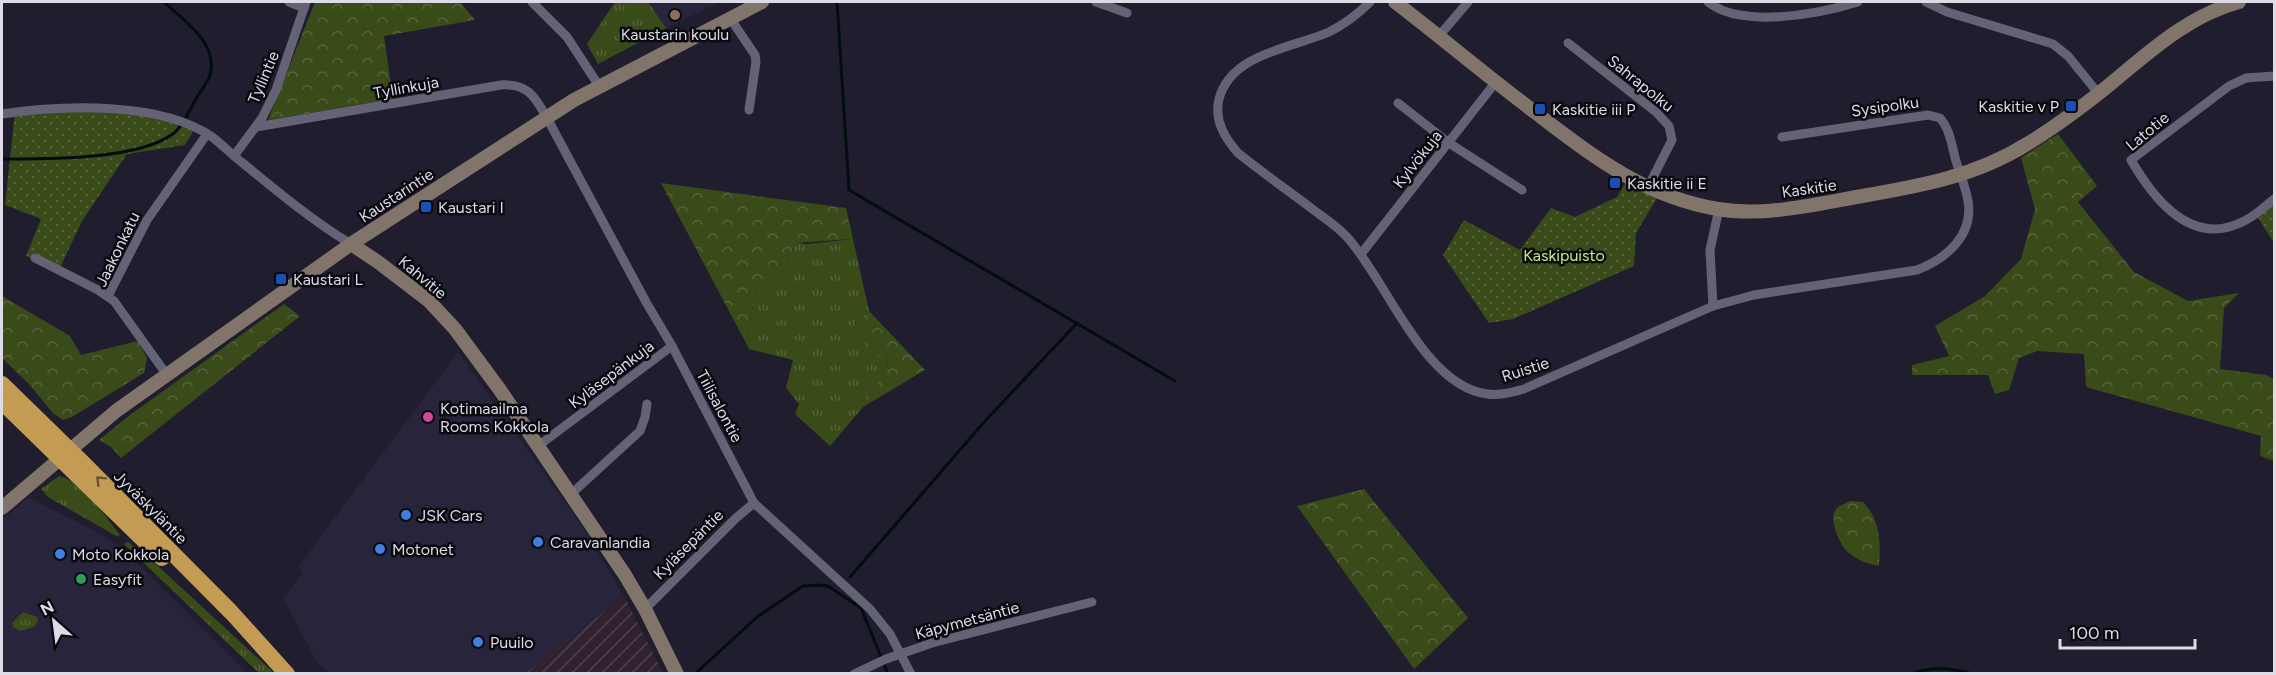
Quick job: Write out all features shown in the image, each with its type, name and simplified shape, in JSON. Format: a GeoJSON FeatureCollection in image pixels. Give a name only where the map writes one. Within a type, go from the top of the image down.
{"type":"FeatureCollection","features":[{"type":"Feature","properties":{"kind":"highway","name":"Jyväskyläntie"},"geometry":{"type":"LineString","coordinates":[[2,384],[64,454],[224,618],[286,674]]}},
{"type":"Feature","properties":{"kind":"highway","name":"Jyväskyläntie"},"geometry":{"type":"LineString","coordinates":[[2,402],[64,454]]}},
{"type":"Feature","properties":{"kind":"street"},"geometry":{"type":"LineString","coordinates":[[289,2],[305,5]]}},
{"type":"Feature","properties":{"kind":"street"},"geometry":{"type":"LineString","coordinates":[[532,2],[567,37],[599,86]]}},
{"type":"Feature","properties":{"kind":"street","name":"Kaustarintie"},"geometry":{"type":"LineString","coordinates":[[2,508],[116,411],[351,244],[599,86],[762,2]]}},
{"type":"Feature","properties":{"kind":"street"},"geometry":{"type":"LineString","coordinates":[[1096,2],[1127,13]]}},
{"type":"Feature","properties":{"kind":"street","name":"Ruistie"},"geometry":{"type":"LineString","coordinates":[[1370,2],[1355,16],[1336,28],[1246,64],[1226,84],[1218,104],[1218,117],[1228,141],[1238,153],[1346,236],[1361,254],[1426,353],[1454,382],[1471,390],[1488,394],[1507,393],[1524,388],[1713,306],[1754,295],[1909,271],[1928,266],[1950,252],[1968,220],[1968,199],[1959,171]]}},
{"type":"Feature","properties":{"kind":"street","name":"Kaskitie"},"geometry":{"type":"LineString","coordinates":[[1395,2],[1495,83],[1621,175],[1648,188],[1719,209],[1766,210],[1807,206],[1922,185],[1959,171],[1999,160],[2025,146],[2098,93],[2138,59],[2188,24],[2209,12],[2239,2]]}},
{"type":"Feature","properties":{"kind":"street"},"geometry":{"type":"LineString","coordinates":[[1439,36],[1468,2]]}},
{"type":"Feature","properties":{"kind":"street"},"geometry":{"type":"LineString","coordinates":[[1708,2],[1733,15],[1760,18],[1792,15],[1858,2]]}},
{"type":"Feature","properties":{"kind":"street"},"geometry":{"type":"LineString","coordinates":[[1926,2],[1947,12],[2053,44],[2068,56],[2098,93]]}},
{"type":"Feature","properties":{"kind":"street","name":"Tyllintie"},"geometry":{"type":"LineString","coordinates":[[234,156],[256,127],[276,90],[305,5]]}},
{"type":"Feature","properties":{"kind":"street"},"geometry":{"type":"LineString","coordinates":[[729,18],[755,55],[749,110]]}},
{"type":"Feature","properties":{"kind":"street","name":"Sahrapolku"},"geometry":{"type":"LineString","coordinates":[[1568,43],[1656,112],[1669,126],[1672,140],[1648,188]]}},
{"type":"Feature","properties":{"kind":"street","name":"Latotie"},"geometry":{"type":"LineString","coordinates":[[2274,75],[2246,78],[2229,86],[2131,160],[2157,198],[2190,225],[2210,230],[2227,228],[2242,223],[2274,199]]}},
{"type":"Feature","properties":{"kind":"street","name":"Kylvökuja"},"geometry":{"type":"LineString","coordinates":[[1361,254],[1495,83]]}},
{"type":"Feature","properties":{"kind":"street","name":"Tyllinkuja"},"geometry":{"type":"LineString","coordinates":[[256,127],[513,85],[527,90],[547,118]]}},
{"type":"Feature","properties":{"kind":"street"},"geometry":{"type":"LineString","coordinates":[[1398,103],[1449,143],[1522,190]]}},
{"type":"Feature","properties":{"kind":"street","name":"Kahvitie"},"geometry":{"type":"LineString","coordinates":[[2,114],[84,109],[119,110],[174,118],[190,125],[207,134],[275,190],[378,262],[429,301],[455,329],[538,446],[645,609],[677,674]]}},
{"type":"Feature","properties":{"kind":"street","name":"Sysipolku"},"geometry":{"type":"LineString","coordinates":[[1782,137],[1935,115],[1944,122],[1959,171]]}},
{"type":"Feature","properties":{"kind":"street","name":"Tiilisalontie"},"geometry":{"type":"LineString","coordinates":[[547,118],[672,346],[754,503],[860,598],[890,634],[912,674]]}},
{"type":"Feature","properties":{"kind":"street","name":"Jaakonkatu"},"geometry":{"type":"LineString","coordinates":[[167,375],[132,324],[108,296],[147,220],[207,134]]}},
{"type":"Feature","properties":{"kind":"street"},"geometry":{"type":"LineString","coordinates":[[1713,306],[1710,250],[1719,209]]}},
{"type":"Feature","properties":{"kind":"street"},"geometry":{"type":"LineString","coordinates":[[35,258],[108,296]]}},
{"type":"Feature","properties":{"kind":"street","name":"Kyläsepänkuja"},"geometry":{"type":"LineString","coordinates":[[538,446],[672,346]]}},
{"type":"Feature","properties":{"kind":"street"},"geometry":{"type":"LineString","coordinates":[[570,495],[640,431],[647,404]]}},
{"type":"Feature","properties":{"kind":"street","name":"Kyläsepäntie"},"geometry":{"type":"LineString","coordinates":[[645,609],[735,518],[754,503]]}},
{"type":"Feature","properties":{"kind":"street","name":"Käpymetsäntie"},"geometry":{"type":"LineString","coordinates":[[854,674],[868,666],[932,643],[1092,602]]}},
{"type":"Feature","properties":{"kind":"shaded area","name":"Kaustarin koulu"},"geometry":{"type":"Polygon","coordinates":[[[648,2],[721,2],[666,28],[648,2]]]}},
{"type":"Feature","properties":{"kind":"shaded area"},"geometry":{"type":"Polygon","coordinates":[[[458,352],[582,526],[624,596],[526,674],[329,673],[316,661],[283,598],[302,574],[298,567],[458,352]]]}},
{"type":"Feature","properties":{"kind":"shaded area"},"geometry":{"type":"Polygon","coordinates":[[[28,497],[106,537],[135,561],[248,673],[2,673],[2,520],[28,497]]]}},
{"type":"Feature","properties":{"kind":"shaded area"},"geometry":{"type":"Polygon","coordinates":[[[624,596],[663,673],[526,673],[624,596]]]}},
{"type":"Feature","properties":{"kind":"green space"},"geometry":{"type":"Polygon","coordinates":[[[315,2],[460,2],[475,20],[384,36],[393,99],[268,120],[315,2]]]}},
{"type":"Feature","properties":{"kind":"green space"},"geometry":{"type":"Polygon","coordinates":[[[615,2],[648,2],[666,28],[598,64],[587,44],[615,2]]]}},
{"type":"Feature","properties":{"kind":"green space"},"geometry":{"type":"Polygon","coordinates":[[[119,109],[195,128],[185,145],[127,154],[82,221],[59,270],[26,256],[41,219],[5,205],[15,112],[119,109]]]}},
{"type":"Feature","properties":{"kind":"green space"},"geometry":{"type":"Polygon","coordinates":[[[2058,134],[2097,186],[2078,202],[2134,272],[2188,301],[2239,293],[2224,308],[2220,369],[2266,375],[2274,379],[2274,461],[2260,456],[2261,436],[2086,387],[2084,354],[2037,351],[2019,358],[2009,390],[1995,394],[1988,375],[1912,375],[1912,365],[1949,356],[1935,326],[1985,296],[2021,259],[2035,209],[2021,158],[2058,134]]]}},
{"type":"Feature","properties":{"kind":"green space","name":"Kaskipuisto"},"geometry":{"type":"Polygon","coordinates":[[[1628,178],[1660,193],[1636,233],[1634,266],[1513,319],[1489,323],[1443,255],[1464,220],[1520,250],[1551,208],[1575,217],[1617,197],[1628,178]]]}},
{"type":"Feature","properties":{"kind":"green space"},"geometry":{"type":"Polygon","coordinates":[[[661,183],[846,208],[853,239],[796,243],[783,270],[756,289],[746,343],[661,183]]]}},
{"type":"Feature","properties":{"kind":"green space"},"geometry":{"type":"Polygon","coordinates":[[[2274,199],[2274,243],[2255,213],[2274,199]]]}},
{"type":"Feature","properties":{"kind":"green space"},"geometry":{"type":"Polygon","coordinates":[[[853,239],[869,311],[855,323],[886,359],[888,366],[863,407],[830,446],[795,414],[799,404],[786,388],[793,360],[749,349],[746,343],[756,289],[783,270],[796,243],[808,244],[853,239]]]}},
{"type":"Feature","properties":{"kind":"green space"},"geometry":{"type":"Polygon","coordinates":[[[2,296],[70,336],[81,355],[138,341],[147,358],[144,373],[72,417],[63,420],[53,413],[28,383],[2,358],[2,296]]]}},
{"type":"Feature","properties":{"kind":"green space"},"geometry":{"type":"Polygon","coordinates":[[[284,304],[300,316],[121,458],[111,447],[99,440],[130,415],[284,304]]]}},
{"type":"Feature","properties":{"kind":"green space"},"geometry":{"type":"Polygon","coordinates":[[[869,311],[925,370],[863,407],[888,365],[886,358],[865,352],[864,335],[855,323],[869,311]]]}},
{"type":"Feature","properties":{"kind":"green space"},"geometry":{"type":"Polygon","coordinates":[[[59,476],[78,485],[86,492],[120,535],[118,537],[48,497],[41,489],[59,476]]]}},
{"type":"Feature","properties":{"kind":"green space"},"geometry":{"type":"Polygon","coordinates":[[[1364,489],[1468,618],[1414,669],[1297,506],[1364,489]]]}},
{"type":"Feature","properties":{"kind":"green space"},"geometry":{"type":"Polygon","coordinates":[[[1850,501],[1863,502],[1873,516],[1879,540],[1879,566],[1852,556],[1845,549],[1837,534],[1834,512],[1838,507],[1850,501]]]}},
{"type":"Feature","properties":{"kind":"green space"},"geometry":{"type":"Polygon","coordinates":[[[128,542],[146,555],[274,673],[259,673],[124,544],[128,542]]]}},
{"type":"Feature","properties":{"kind":"green space"},"geometry":{"type":"Polygon","coordinates":[[[23,612],[37,617],[38,621],[34,627],[20,631],[13,627],[12,623],[23,612]]]}},
{"type":"Feature","properties":{"kind":"waterway"},"geometry":{"type":"LineString","coordinates":[[4,159],[68,158],[117,153],[159,142],[174,133],[209,78],[211,63],[209,53],[198,33],[164,2]]}},
{"type":"Feature","properties":{"kind":"waterway"},"geometry":{"type":"LineString","coordinates":[[837,2],[849,190],[1175,381]]}},
{"type":"Feature","properties":{"kind":"waterway"},"geometry":{"type":"LineString","coordinates":[[850,577],[985,421],[1077,323]]}},
{"type":"Feature","properties":{"kind":"waterway"},"geometry":{"type":"LineString","coordinates":[[695,674],[757,617],[803,586],[817,585],[828,586],[861,608],[888,674]]}},
{"type":"Feature","properties":{"kind":"waterway"},"geometry":{"type":"LineString","coordinates":[[1911,674],[1942,669],[1973,674]]}},
{"type":"Feature","properties":{"kind":"place","name":"Kaustarin koulu"},"geometry":{"type":"Point","coordinates":[675,15]}},
{"type":"Feature","properties":{"kind":"place","name":"Kaskitie v P"},"geometry":{"type":"Point","coordinates":[2071,106]}},
{"type":"Feature","properties":{"kind":"place","name":"Kaskitie iii P"},"geometry":{"type":"Point","coordinates":[1540,109]}},
{"type":"Feature","properties":{"kind":"place","name":"Kaskitie ii E"},"geometry":{"type":"Point","coordinates":[1615,183]}},
{"type":"Feature","properties":{"kind":"place","name":"Kaustari I"},"geometry":{"type":"Point","coordinates":[426,207]}},
{"type":"Feature","properties":{"kind":"place","name":"Kaustari L"},"geometry":{"type":"Point","coordinates":[281,279]}},
{"type":"Feature","properties":{"kind":"place","name":"Kotimaailma Rooms Kokkola"},"geometry":{"type":"Point","coordinates":[428,417]}},
{"type":"Feature","properties":{"kind":"place","name":"JSK Cars"},"geometry":{"type":"Point","coordinates":[406,515]}},
{"type":"Feature","properties":{"kind":"place","name":"Caravanlandia"},"geometry":{"type":"Point","coordinates":[538,542]}},
{"type":"Feature","properties":{"kind":"place","name":"Motonet"},"geometry":{"type":"Point","coordinates":[380,549]}},
{"type":"Feature","properties":{"kind":"place","name":"Moto Kokkola"},"geometry":{"type":"Point","coordinates":[60,554]}},
{"type":"Feature","properties":{"kind":"place","name":"Easyfit"},"geometry":{"type":"Point","coordinates":[81,579]}},
{"type":"Feature","properties":{"kind":"place","name":"Puuilo"},"geometry":{"type":"Point","coordinates":[478,642]}}]}
